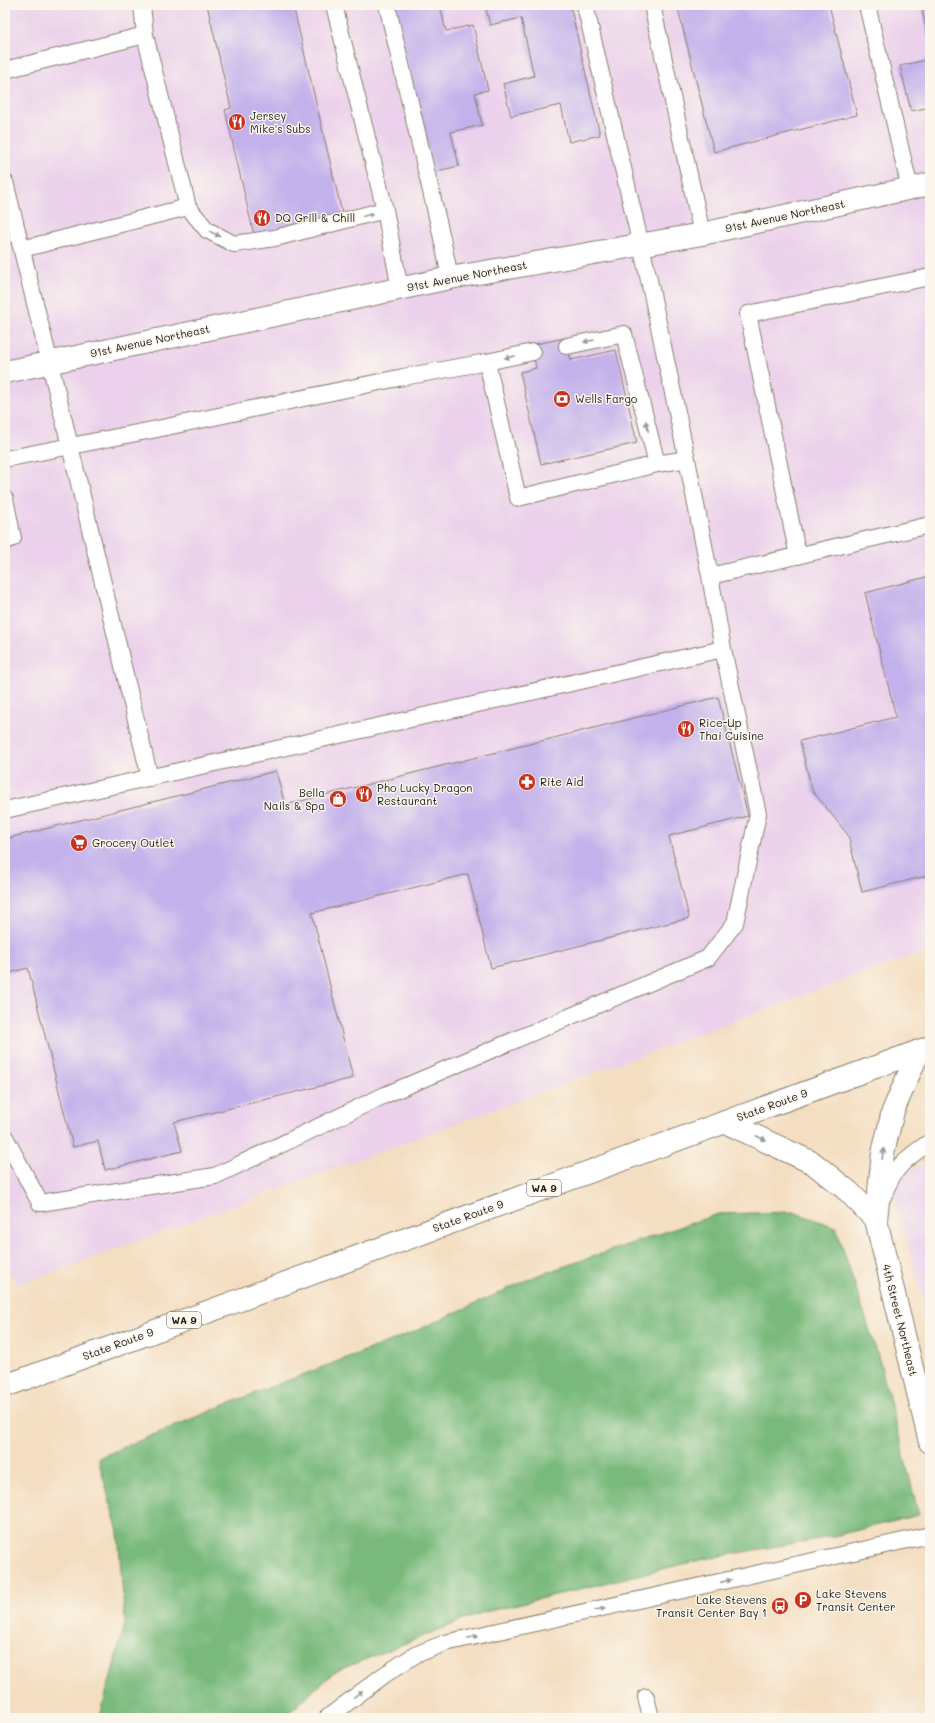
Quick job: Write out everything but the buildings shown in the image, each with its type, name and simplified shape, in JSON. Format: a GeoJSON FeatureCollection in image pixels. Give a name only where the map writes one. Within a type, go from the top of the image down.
{"type":"FeatureCollection","features":[{"type":"Feature","properties":{"kind":"street","name":"91st Avenue Northeast"},"geometry":{"type":"LineString","coordinates":[[5,372],[450,278],[702,234],[920,186]]}},
{"type":"Feature","properties":{"kind":"street","name":"State Route 9"},"geometry":{"type":"LineString","coordinates":[[5,1386],[924,1049]]}},
{"type":"Feature","properties":{"kind":"street"},"geometry":{"type":"LineString","coordinates":[[876,1220],[883,1153],[893,1111],[924,1049]]}},
{"type":"Feature","properties":{"kind":"street"},"geometry":{"type":"LineString","coordinates":[[725,1122],[813,1163],[849,1192],[876,1220]]}},
{"type":"Feature","properties":{"kind":"street","name":"4th Street Northeast"},"geometry":{"type":"LineString","coordinates":[[876,1220],[930,1442]]}},
{"type":"Feature","properties":{"kind":"lane"},"geometry":{"type":"LineString","coordinates":[[142,5],[145,35],[188,207],[207,230],[234,244],[276,238],[385,210]]}},
{"type":"Feature","properties":{"kind":"lane"},"geometry":{"type":"LineString","coordinates":[[334,5],[385,210],[400,289]]}},
{"type":"Feature","properties":{"kind":"lane"},"geometry":{"type":"LineString","coordinates":[[387,5],[450,278]]}},
{"type":"Feature","properties":{"kind":"lane"},"geometry":{"type":"LineString","coordinates":[[5,1137],[40,1203],[215,1176],[386,1094],[708,958],[735,923],[758,814],[723,650],[687,459],[641,245],[619,156],[585,5]]}},
{"type":"Feature","properties":{"kind":"lane"},"geometry":{"type":"LineString","coordinates":[[652,5],[702,234]]}},
{"type":"Feature","properties":{"kind":"lane"},"geometry":{"type":"LineString","coordinates":[[867,5],[920,186]]}},
{"type":"Feature","properties":{"kind":"lane"},"geometry":{"type":"LineString","coordinates":[[5,70],[145,35]]}},
{"type":"Feature","properties":{"kind":"lane"},"geometry":{"type":"LineString","coordinates":[[5,182],[150,778]]}},
{"type":"Feature","properties":{"kind":"lane"},"geometry":{"type":"LineString","coordinates":[[22,249],[188,207]]}},
{"type":"Feature","properties":{"kind":"lane"},"geometry":{"type":"LineString","coordinates":[[798,556],[748,314],[930,277]]}},
{"type":"Feature","properties":{"kind":"lane"},"geometry":{"type":"LineString","coordinates":[[567,346],[624,334],[656,464]]}},
{"type":"Feature","properties":{"kind":"lane"},"geometry":{"type":"LineString","coordinates":[[5,459],[157,429],[403,377],[533,352]]}},
{"type":"Feature","properties":{"kind":"lane"},"geometry":{"type":"LineString","coordinates":[[487,362],[518,498],[656,464],[687,459]]}},
{"type":"Feature","properties":{"kind":"lane"},"geometry":{"type":"LineString","coordinates":[[5,499],[13,538],[5,541]]}},
{"type":"Feature","properties":{"kind":"lane"},"geometry":{"type":"LineString","coordinates":[[710,576],[930,525]]}},
{"type":"Feature","properties":{"kind":"lane"},"geometry":{"type":"LineString","coordinates":[[5,810],[723,650]]}},
{"type":"Feature","properties":{"kind":"lane"},"geometry":{"type":"LineString","coordinates":[[876,1220],[885,1191],[895,1170],[915,1152],[930,1142]]}},
{"type":"Feature","properties":{"kind":"lane"},"geometry":{"type":"LineString","coordinates":[[327,1718],[384,1675],[415,1655],[445,1643],[930,1535]]}},
{"type":"Feature","properties":{"kind":"lane"},"geometry":{"type":"LineString","coordinates":[[646,1697],[651,1718]]}},
{"type":"Feature","properties":{"kind":"shaded area"},"geometry":{"type":"Polygon","coordinates":[[[5,5],[930,5],[930,949],[18,1285],[5,1266],[5,5]]]}},
{"type":"Feature","properties":{"kind":"shaded area"},"geometry":{"type":"Polygon","coordinates":[[[930,1162],[930,1325],[889,1177],[930,1162]]]}},
{"type":"Feature","properties":{"kind":"green space"},"geometry":{"type":"Polygon","coordinates":[[[793,1212],[836,1227],[880,1362],[919,1515],[830,1537],[704,1559],[481,1613],[334,1672],[283,1718],[94,1718],[100,1716],[125,1624],[118,1532],[98,1458],[227,1404],[411,1333],[536,1276],[718,1214],[793,1212]]]}},
{"type":"Feature","properties":{"kind":"place","name":"Jersey Mike's Subs"},"geometry":{"type":"Point","coordinates":[237,122]}},
{"type":"Feature","properties":{"kind":"place","name":"DQ Grill & Chill"},"geometry":{"type":"Point","coordinates":[262,218]}},
{"type":"Feature","properties":{"kind":"place","name":"Wells Fargo"},"geometry":{"type":"Point","coordinates":[562,399]}},
{"type":"Feature","properties":{"kind":"place","name":"Rice-Up Thai Cuisine"},"geometry":{"type":"Point","coordinates":[686,729]}},
{"type":"Feature","properties":{"kind":"place","name":"Rite Aid"},"geometry":{"type":"Point","coordinates":[527,782]}},
{"type":"Feature","properties":{"kind":"place","name":"Pho Lucky Dragon Restaurant"},"geometry":{"type":"Point","coordinates":[364,794]}},
{"type":"Feature","properties":{"kind":"place","name":"Bella Nails & Spa"},"geometry":{"type":"Point","coordinates":[338,799]}},
{"type":"Feature","properties":{"kind":"place","name":"Grocery Outlet"},"geometry":{"type":"Point","coordinates":[79,843]}},
{"type":"Feature","properties":{"kind":"place","name":"Lake Stevens Transit Center"},"geometry":{"type":"Point","coordinates":[803,1600]}},
{"type":"Feature","properties":{"kind":"place","name":"Lake Stevens Transit Center Bay 1"},"geometry":{"type":"Point","coordinates":[780,1606]}}]}
